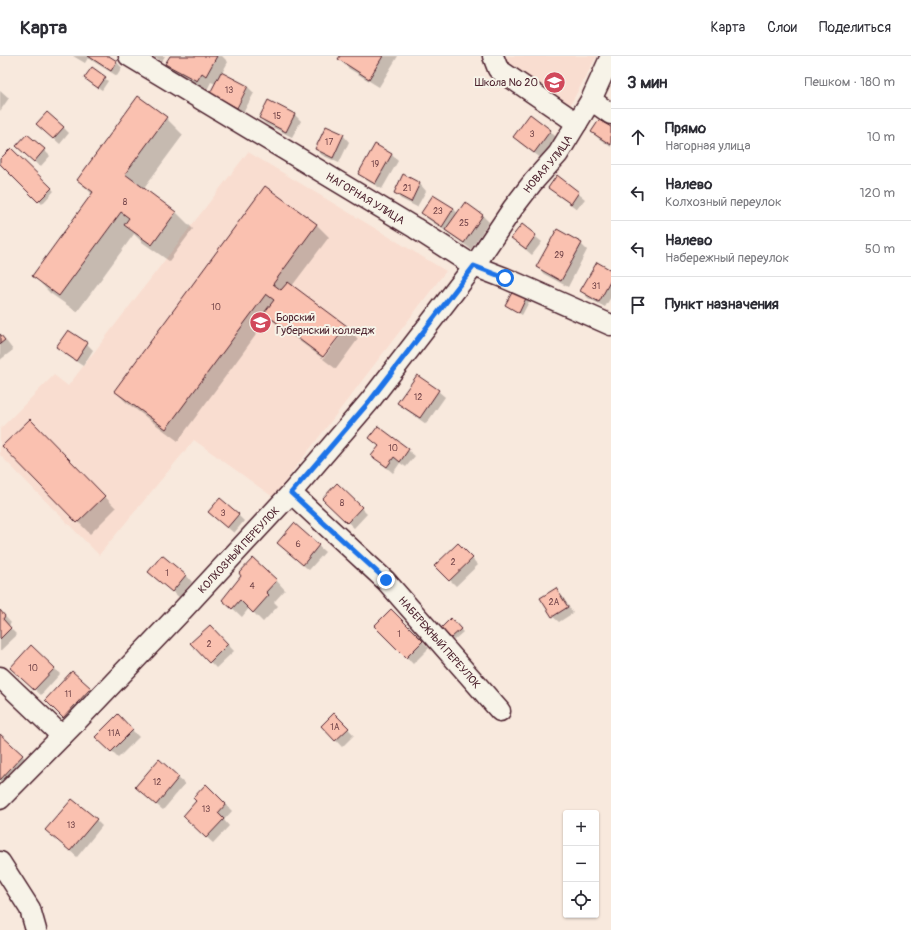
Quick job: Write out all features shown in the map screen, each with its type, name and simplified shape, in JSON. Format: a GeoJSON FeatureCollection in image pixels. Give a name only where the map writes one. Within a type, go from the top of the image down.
{"type":"FeatureCollection","features":[{"type":"Feature","properties":{"kind":"street","name":"НАГОРНАЯ УЛИЦА"},"geometry":{"type":"LineString","coordinates":[[128,56],[415,228],[474,266],[505,278],[611,325]]}},
{"type":"Feature","properties":{"kind":"street"},"geometry":{"type":"LineString","coordinates":[[493,56],[498,69],[577,123]]}},
{"type":"Feature","properties":{"kind":"street","name":"НОВАЯ УЛИЦА"},"geometry":{"type":"LineString","coordinates":[[474,266],[513,208],[533,182],[558,154],[590,100],[611,56]]}},
{"type":"Feature","properties":{"kind":"street"},"geometry":{"type":"LineString","coordinates":[[590,100],[611,114]]}},
{"type":"Feature","properties":{"kind":"street","name":"КОЛХОЗНЫЙ ПЕРЕУЛОК"},"geometry":{"type":"LineString","coordinates":[[0,799],[178,615],[291,493],[369,402],[474,266]]}},
{"type":"Feature","properties":{"kind":"street","name":"НАБЕРЕЖНЫЙ ПЕРЕУЛОК"},"geometry":{"type":"LineString","coordinates":[[291,493],[386,580],[500,711]]}},
{"type":"Feature","properties":{"kind":"street"},"geometry":{"type":"LineString","coordinates":[[0,677],[62,736]]}},
{"type":"Feature","properties":{"kind":"street"},"geometry":{"type":"LineString","coordinates":[[0,862],[30,909],[36,930]]}},
{"type":"Feature","properties":{"kind":"shaded area","name":"Школа № 20"},"geometry":{"type":"Polygon","coordinates":[[[483,56],[597,56],[568,109],[483,56]]]}},
{"type":"Feature","properties":{"kind":"shaded area","name":"Борский Губернский колледж"},"geometry":{"type":"Polygon","coordinates":[[[248,152],[446,271],[273,497],[194,440],[99,555],[0,455],[0,429],[54,375],[68,386],[248,152]]]}},
{"type":"Feature","properties":{"kind":"building"},"geometry":{"type":"Polygon","coordinates":[[[88,56],[109,56],[117,61],[111,71],[88,56]]]}},
{"type":"Feature","properties":{"kind":"building"},"geometry":{"type":"Polygon","coordinates":[[[170,56],[217,56],[206,76],[202,73],[197,81],[165,64],[170,56]]]}},
{"type":"Feature","properties":{"kind":"building"},"geometry":{"type":"Polygon","coordinates":[[[340,56],[383,56],[369,79],[338,59],[340,56]]]}},
{"type":"Feature","properties":{"kind":"building"},"geometry":{"type":"Polygon","coordinates":[[[92,67],[106,77],[98,88],[84,78],[92,67]]]}},
{"type":"Feature","properties":{"kind":"building"},"geometry":{"type":"Polygon","coordinates":[[[221,72],[248,86],[237,108],[210,93],[221,72]]]}},
{"type":"Feature","properties":{"kind":"building"},"geometry":{"type":"Polygon","coordinates":[[[138,96],[167,117],[125,174],[176,212],[152,245],[124,225],[129,218],[121,212],[59,296],[32,276],[93,192],[77,180],[138,96]]]}},
{"type":"Feature","properties":{"kind":"building"},"geometry":{"type":"Polygon","coordinates":[[[268,100],[295,114],[286,132],[259,118],[268,100]]]}},
{"type":"Feature","properties":{"kind":"building"},"geometry":{"type":"Polygon","coordinates":[[[47,112],[64,127],[53,139],[36,124],[47,112]]]}},
{"type":"Feature","properties":{"kind":"building"},"geometry":{"type":"Polygon","coordinates":[[[530,114],[551,130],[534,153],[513,137],[530,114]]]}},
{"type":"Feature","properties":{"kind":"building"},"geometry":{"type":"Polygon","coordinates":[[[599,120],[611,127],[611,145],[591,132],[599,120]]]}},
{"type":"Feature","properties":{"kind":"building"},"geometry":{"type":"Polygon","coordinates":[[[326,126],[344,134],[333,158],[315,149],[326,126]]]}},
{"type":"Feature","properties":{"kind":"building"},"geometry":{"type":"Polygon","coordinates":[[[27,134],[45,149],[34,162],[16,146],[27,134]]]}},
{"type":"Feature","properties":{"kind":"building"},"geometry":{"type":"Polygon","coordinates":[[[375,144],[392,154],[375,184],[358,174],[375,144]]]}},
{"type":"Feature","properties":{"kind":"building"},"geometry":{"type":"Polygon","coordinates":[[[11,148],[52,188],[38,202],[0,164],[0,159],[11,148]]]}},
{"type":"Feature","properties":{"kind":"building"},"geometry":{"type":"Polygon","coordinates":[[[403,174],[420,183],[411,202],[394,193],[403,174]]]}},
{"type":"Feature","properties":{"kind":"building"},"geometry":{"type":"Polygon","coordinates":[[[557,175],[579,192],[571,204],[548,188],[557,175]]]}},
{"type":"Feature","properties":{"kind":"building"},"geometry":{"type":"Polygon","coordinates":[[[265,186],[317,224],[273,284],[281,290],[288,282],[347,326],[323,357],[264,313],[274,300],[266,294],[166,429],[114,391],[265,186]]]}},
{"type":"Feature","properties":{"kind":"building"},"geometry":{"type":"Polygon","coordinates":[[[433,195],[454,208],[442,227],[421,213],[433,195]]]}},
{"type":"Feature","properties":{"kind":"building"},"geometry":{"type":"Polygon","coordinates":[[[465,202],[483,215],[464,243],[445,230],[465,202]]]}},
{"type":"Feature","properties":{"kind":"building"},"geometry":{"type":"Polygon","coordinates":[[[522,224],[536,235],[526,249],[511,238],[522,224]]]}},
{"type":"Feature","properties":{"kind":"building"},"geometry":{"type":"Polygon","coordinates":[[[557,229],[582,243],[561,281],[536,267],[557,229]]]}},
{"type":"Feature","properties":{"kind":"building"},"geometry":{"type":"Polygon","coordinates":[[[597,262],[611,270],[611,280],[599,302],[580,291],[597,262]]]}},
{"type":"Feature","properties":{"kind":"building"},"geometry":{"type":"Polygon","coordinates":[[[514,289],[527,296],[519,313],[505,305],[514,289]]]}},
{"type":"Feature","properties":{"kind":"building"},"geometry":{"type":"Polygon","coordinates":[[[68,330],[88,343],[76,361],[56,347],[68,330]]]}},
{"type":"Feature","properties":{"kind":"building"},"geometry":{"type":"Polygon","coordinates":[[[0,334],[5,340],[0,344],[0,334]]]}},
{"type":"Feature","properties":{"kind":"building"},"geometry":{"type":"Polygon","coordinates":[[[417,375],[439,390],[420,418],[397,403],[417,375]]]}},
{"type":"Feature","properties":{"kind":"building"},"geometry":{"type":"Polygon","coordinates":[[[30,419],[105,496],[77,523],[2,446],[30,419]]]}},
{"type":"Feature","properties":{"kind":"building"},"geometry":{"type":"Polygon","coordinates":[[[378,426],[409,449],[400,462],[394,457],[387,467],[371,456],[379,446],[369,438],[378,426]]]}},
{"type":"Feature","properties":{"kind":"building"},"geometry":{"type":"Polygon","coordinates":[[[337,483],[362,507],[347,523],[322,499],[337,483]]]}},
{"type":"Feature","properties":{"kind":"building"},"geometry":{"type":"Polygon","coordinates":[[[220,498],[239,514],[227,528],[208,512],[220,498]]]}},
{"type":"Feature","properties":{"kind":"building"},"geometry":{"type":"Polygon","coordinates":[[[294,523],[319,545],[303,565],[277,543],[294,523]]]}},
{"type":"Feature","properties":{"kind":"building"},"geometry":{"type":"Polygon","coordinates":[[[458,543],[473,558],[449,581],[434,566],[458,543]]]}},
{"type":"Feature","properties":{"kind":"building"},"geometry":{"type":"Polygon","coordinates":[[[162,555],[186,575],[172,592],[148,572],[162,555]]]}},
{"type":"Feature","properties":{"kind":"building"},"geometry":{"type":"Polygon","coordinates":[[[253,558],[277,580],[266,592],[269,595],[253,613],[240,600],[232,609],[222,600],[241,576],[239,573],[253,558]]]}},
{"type":"Feature","properties":{"kind":"building"},"geometry":{"type":"Polygon","coordinates":[[[556,588],[568,607],[552,617],[540,598],[556,588]]]}},
{"type":"Feature","properties":{"kind":"building"},"geometry":{"type":"Polygon","coordinates":[[[391,609],[423,641],[406,658],[374,626],[391,609]]]}},
{"type":"Feature","properties":{"kind":"building"},"geometry":{"type":"Polygon","coordinates":[[[0,610],[5,616],[3,619],[11,628],[0,639],[0,610]]]}},
{"type":"Feature","properties":{"kind":"building"},"geometry":{"type":"Polygon","coordinates":[[[451,618],[461,629],[451,638],[441,628],[451,618]]]}},
{"type":"Feature","properties":{"kind":"building"},"geometry":{"type":"Polygon","coordinates":[[[210,625],[228,644],[209,663],[190,643],[210,625]]]}},
{"type":"Feature","properties":{"kind":"building"},"geometry":{"type":"Polygon","coordinates":[[[31,645],[55,668],[34,690],[10,668],[31,645]]]}},
{"type":"Feature","properties":{"kind":"building"},"geometry":{"type":"Polygon","coordinates":[[[72,671],[91,688],[63,718],[45,700],[72,671]]]}},
{"type":"Feature","properties":{"kind":"building"},"geometry":{"type":"Polygon","coordinates":[[[334,713],[349,728],[335,741],[321,726],[334,713]]]}},
{"type":"Feature","properties":{"kind":"building"},"geometry":{"type":"Polygon","coordinates":[[[118,714],[133,730],[111,752],[95,737],[118,714]]]}},
{"type":"Feature","properties":{"kind":"building"},"geometry":{"type":"Polygon","coordinates":[[[0,734],[23,755],[0,780],[0,734]]]}},
{"type":"Feature","properties":{"kind":"building"},"geometry":{"type":"Polygon","coordinates":[[[159,759],[179,777],[156,805],[135,787],[159,759]]]}},
{"type":"Feature","properties":{"kind":"building"},"geometry":{"type":"Polygon","coordinates":[[[206,784],[226,804],[218,813],[224,819],[206,838],[183,816],[196,801],[193,798],[206,784]]]}},
{"type":"Feature","properties":{"kind":"building"},"geometry":{"type":"Polygon","coordinates":[[[72,799],[97,819],[70,851],[45,830],[72,799]]]}},
{"type":"Feature","properties":{"kind":"place","name":"Школа № 20"},"geometry":{"type":"Point","coordinates":[554,82]}},
{"type":"Feature","properties":{"kind":"place","name":"Борский Губернский колледж"},"geometry":{"type":"Point","coordinates":[261,323]}},
{"type":"Feature","properties":{"kind":"route"},"geometry":{"type":"LineString","coordinates":[[386,580],[291,493],[369,402],[474,266],[505,278]]}}]}
